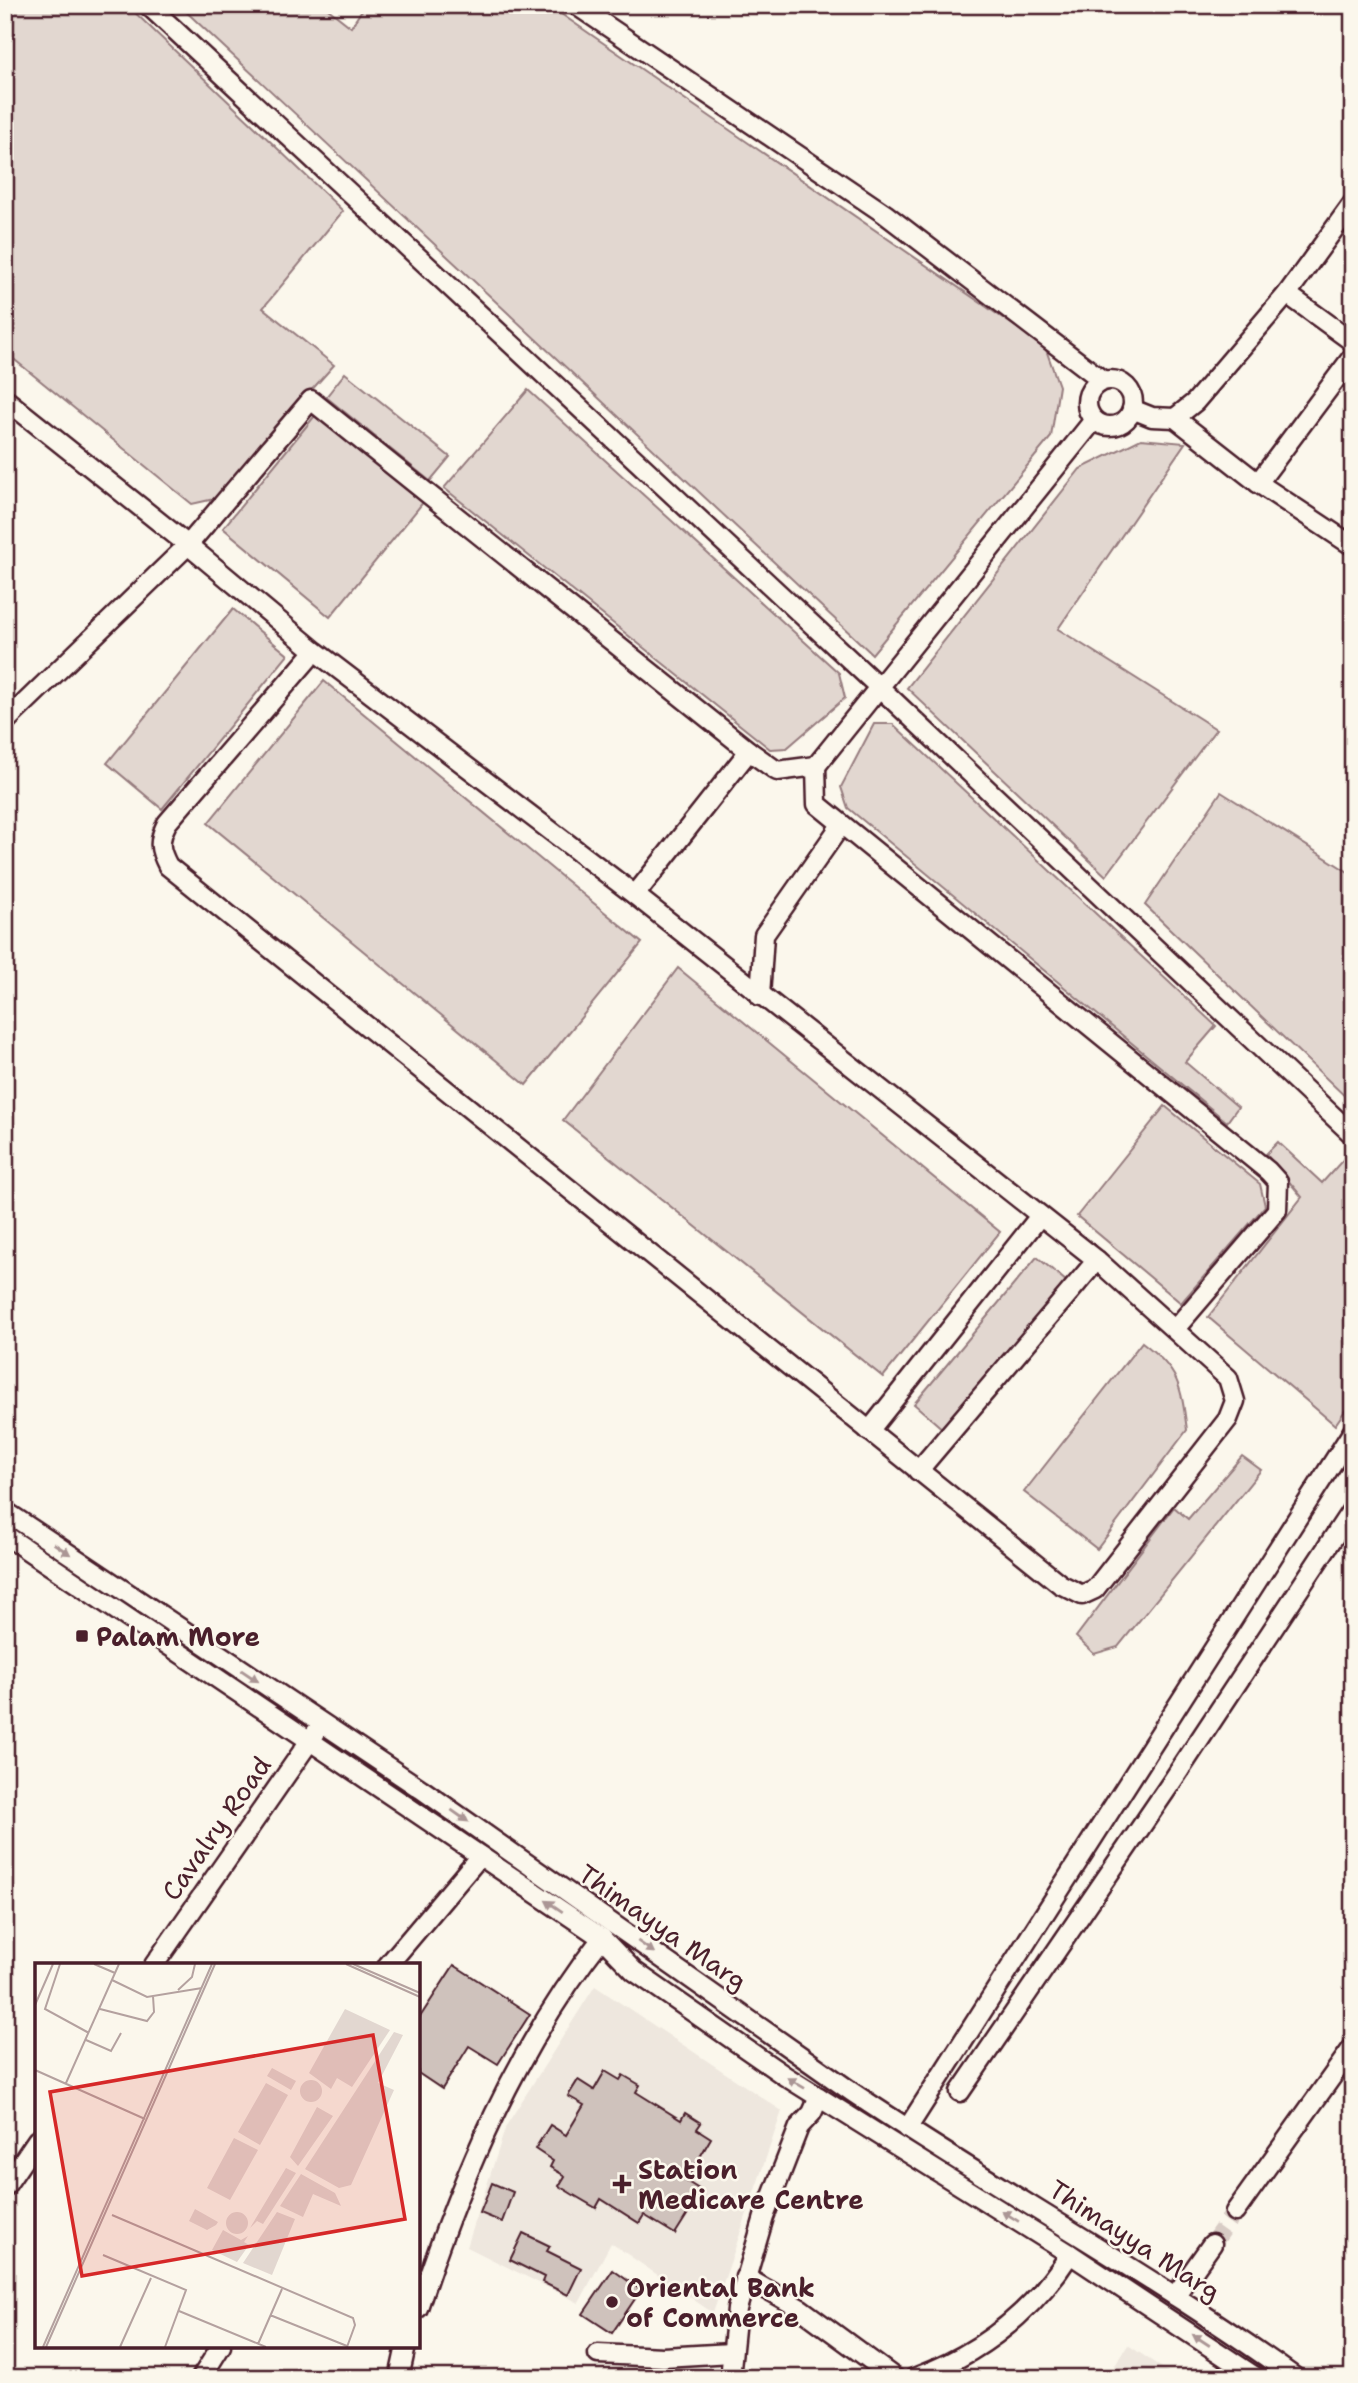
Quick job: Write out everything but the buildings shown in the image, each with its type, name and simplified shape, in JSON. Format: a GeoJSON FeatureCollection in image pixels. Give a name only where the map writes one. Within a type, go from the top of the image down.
{"type":"FeatureCollection","features":[{"type":"Feature","properties":{"kind":"street"},"geometry":{"type":"LineString","coordinates":[[148,5],[879,687],[1353,1135]]}},
{"type":"Feature","properties":{"kind":"street"},"geometry":{"type":"LineString","coordinates":[[576,5],[885,214],[1102,380]]}},
{"type":"Feature","properties":{"kind":"street"},"geometry":{"type":"LineString","coordinates":[[1175,418],[1213,382],[1287,294],[1353,203]]}},
{"type":"Feature","properties":{"kind":"street"},"geometry":{"type":"LineString","coordinates":[[1287,294],[1353,342]]}},
{"type":"Feature","properties":{"kind":"street"},"geometry":{"type":"LineString","coordinates":[[1258,483],[1353,356]]}},
{"type":"Feature","properties":{"kind":"street"},"geometry":{"type":"LineString","coordinates":[[1114,379],[1128,388],[1133,398],[1132,409],[1126,419],[1117,425],[1106,426],[1094,420],[1087,407],[1087,396],[1093,386],[1102,380],[1114,379]]}},
{"type":"Feature","properties":{"kind":"street"},"geometry":{"type":"LineString","coordinates":[[5,398],[188,544],[314,651],[635,895],[1097,1260],[1228,1378],[1235,1401],[1228,1419],[1095,1588],[1082,1595],[1072,1592],[167,866],[160,850],[159,838],[167,823],[314,651]]}},
{"type":"Feature","properties":{"kind":"street"},"geometry":{"type":"LineString","coordinates":[[5,722],[188,544],[311,400],[749,751],[777,771],[816,766]]}},
{"type":"Feature","properties":{"kind":"street"},"geometry":{"type":"LineString","coordinates":[[1132,409],[1152,417],[1175,418],[1258,483],[1353,546]]}},
{"type":"Feature","properties":{"kind":"street"},"geometry":{"type":"LineString","coordinates":[[1094,420],[816,766],[817,804],[1278,1182],[1277,1210],[1175,1329]]}},
{"type":"Feature","properties":{"kind":"street"},"geometry":{"type":"LineString","coordinates":[[635,895],[749,751]]}},
{"type":"Feature","properties":{"kind":"street"},"geometry":{"type":"LineString","coordinates":[[760,996],[764,935],[841,825]]}},
{"type":"Feature","properties":{"kind":"street"},"geometry":{"type":"LineString","coordinates":[[869,1431],[1040,1216]]}},
{"type":"Feature","properties":{"kind":"street"},"geometry":{"type":"LineString","coordinates":[[918,1471],[1097,1260]]}},
{"type":"Feature","properties":{"kind":"street"},"geometry":{"type":"LineString","coordinates":[[907,2129],[1353,1431]]}},
{"type":"Feature","properties":{"kind":"street"},"geometry":{"type":"LineString","coordinates":[[960,2092],[1171,1783],[1353,1508]]}},
{"type":"Feature","properties":{"kind":"street","name":"Thimayya Marg"},"geometry":{"type":"LineString","coordinates":[[5,1511],[421,1789],[907,2129],[1084,2236],[1296,2378]]}},
{"type":"Feature","properties":{"kind":"street","name":"Thimayya Marg"},"geometry":{"type":"LineString","coordinates":[[5,1535],[602,1938],[634,1971],[819,2097],[1070,2254],[1257,2378]]}},
{"type":"Feature","properties":{"kind":"street","name":"Cavalry Road"},"geometry":{"type":"LineString","coordinates":[[155,1963],[322,1723]]}},
{"type":"Feature","properties":{"kind":"street"},"geometry":{"type":"LineString","coordinates":[[409,1808],[421,1789]]}},
{"type":"Feature","properties":{"kind":"street"},"geometry":{"type":"LineString","coordinates":[[390,1963],[480,1856]]}},
{"type":"Feature","properties":{"kind":"street"},"geometry":{"type":"LineString","coordinates":[[420,2303],[467,2178],[500,2103],[529,2047],[602,1938]]}},
{"type":"Feature","properties":{"kind":"street"},"geometry":{"type":"LineString","coordinates":[[1235,2212],[1353,2047]]}},
{"type":"Feature","properties":{"kind":"street"},"geometry":{"type":"LineString","coordinates":[[730,2378],[745,2277],[784,2161],[799,2127],[812,2113],[819,2097]]}},
{"type":"Feature","properties":{"kind":"street"},"geometry":{"type":"LineString","coordinates":[[5,2187],[35,2143]]}},
{"type":"Feature","properties":{"kind":"street"},"geometry":{"type":"LineString","coordinates":[[1175,2296],[1212,2244]]}},
{"type":"Feature","properties":{"kind":"street"},"geometry":{"type":"LineString","coordinates":[[914,2378],[945,2364],[1008,2328],[1057,2274],[1070,2254]]}},
{"type":"Feature","properties":{"kind":"street"},"geometry":{"type":"LineString","coordinates":[[745,2277],[801,2309],[895,2378]]}},
{"type":"Feature","properties":{"kind":"street"},"geometry":{"type":"LineString","coordinates":[[201,2378],[220,2348]]}},
{"type":"Feature","properties":{"kind":"street"},"geometry":{"type":"LineString","coordinates":[[399,2378],[406,2348]]}},
{"type":"Feature","properties":{"kind":"street"},"geometry":{"type":"LineString","coordinates":[[598,2354],[663,2357],[732,2353]]}},
{"type":"Feature","properties":{"kind":"shaded area"},"geometry":{"type":"Polygon","coordinates":[[[5,5],[127,5],[343,211],[263,308],[334,365],[214,499],[192,504],[5,352],[5,5]]]}},
{"type":"Feature","properties":{"kind":"shaded area"},"geometry":{"type":"Polygon","coordinates":[[[179,5],[323,5],[351,27],[365,5],[548,5],[1045,347],[1059,386],[1051,437],[872,654],[179,5]]]}},
{"type":"Feature","properties":{"kind":"shaded area"},"geometry":{"type":"Polygon","coordinates":[[[345,373],[450,457],[430,481],[326,397],[345,373]]]}},
{"type":"Feature","properties":{"kind":"shaded area"},"geometry":{"type":"Polygon","coordinates":[[[528,390],[839,673],[845,698],[787,748],[770,749],[444,488],[528,390]]]}},
{"type":"Feature","properties":{"kind":"shaded area"},"geometry":{"type":"Polygon","coordinates":[[[318,412],[425,500],[330,617],[223,528],[318,412]]]}},
{"type":"Feature","properties":{"kind":"shaded area"},"geometry":{"type":"Polygon","coordinates":[[[1141,439],[1185,443],[1058,629],[1216,729],[1106,876],[907,688],[1080,469],[1141,439]]]}},
{"type":"Feature","properties":{"kind":"shaded area"},"geometry":{"type":"Polygon","coordinates":[[[233,609],[288,655],[162,809],[107,763],[233,609]]]}},
{"type":"Feature","properties":{"kind":"shaded area"},"geometry":{"type":"Polygon","coordinates":[[[324,681],[642,943],[526,1085],[208,823],[324,681]]]}},
{"type":"Feature","properties":{"kind":"shaded area"},"geometry":{"type":"Polygon","coordinates":[[[874,724],[893,724],[1216,1026],[1185,1062],[1238,1107],[1227,1122],[848,808],[841,787],[874,724]]]}},
{"type":"Feature","properties":{"kind":"shaded area"},"geometry":{"type":"Polygon","coordinates":[[[1221,792],[1353,875],[1353,1104],[1145,905],[1221,792]]]}},
{"type":"Feature","properties":{"kind":"shaded area"},"geometry":{"type":"Polygon","coordinates":[[[678,968],[1000,1232],[883,1377],[563,1120],[678,968]]]}},
{"type":"Feature","properties":{"kind":"shaded area"},"geometry":{"type":"Polygon","coordinates":[[[1165,1106],[1260,1184],[1265,1206],[1181,1303],[1077,1216],[1165,1106]]]}},
{"type":"Feature","properties":{"kind":"shaded area"},"geometry":{"type":"Polygon","coordinates":[[[1278,1142],[1322,1183],[1349,1153],[1353,1156],[1353,1399],[1335,1425],[1208,1317],[1302,1197],[1266,1154],[1278,1142]]]}},
{"type":"Feature","properties":{"kind":"shaded area"},"geometry":{"type":"Polygon","coordinates":[[[1037,1257],[1067,1282],[944,1430],[914,1404],[1037,1257]]]}},
{"type":"Feature","properties":{"kind":"shaded area"},"geometry":{"type":"Polygon","coordinates":[[[1142,1342],[1171,1370],[1183,1401],[1187,1430],[1097,1549],[1024,1492],[1142,1342]]]}},
{"type":"Feature","properties":{"kind":"shaded area"},"geometry":{"type":"Polygon","coordinates":[[[1242,1456],[1261,1470],[1118,1647],[1094,1654],[1076,1637],[1174,1507],[1188,1519],[1242,1456]]]}},
{"type":"Feature","properties":{"kind":"shaded area","name":"Station Medicare Centre"},"geometry":{"type":"Polygon","coordinates":[[[595,1986],[782,2111],[713,2313],[611,2243],[579,2303],[467,2247],[506,2126],[595,1986]]]}},
{"type":"Feature","properties":{"kind":"shaded area"},"geometry":{"type":"Polygon","coordinates":[[[1128,2345],[1177,2378],[1107,2378],[1128,2345]]]}},
{"type":"Feature","properties":{"kind":"tunnel"},"geometry":{"type":"LineString","coordinates":[[1212,2244],[1235,2212]]}},
{"type":"Feature","properties":{"kind":"place","name":"Palam More"},"geometry":{"type":"Point","coordinates":[82,1636]}},
{"type":"Feature","properties":{"kind":"place","name":"Station Medicare Centre"},"geometry":{"type":"Point","coordinates":[622,2184]}},
{"type":"Feature","properties":{"kind":"place","name":"Oriental Bank of Commerce"},"geometry":{"type":"Point","coordinates":[612,2302]}}]}
